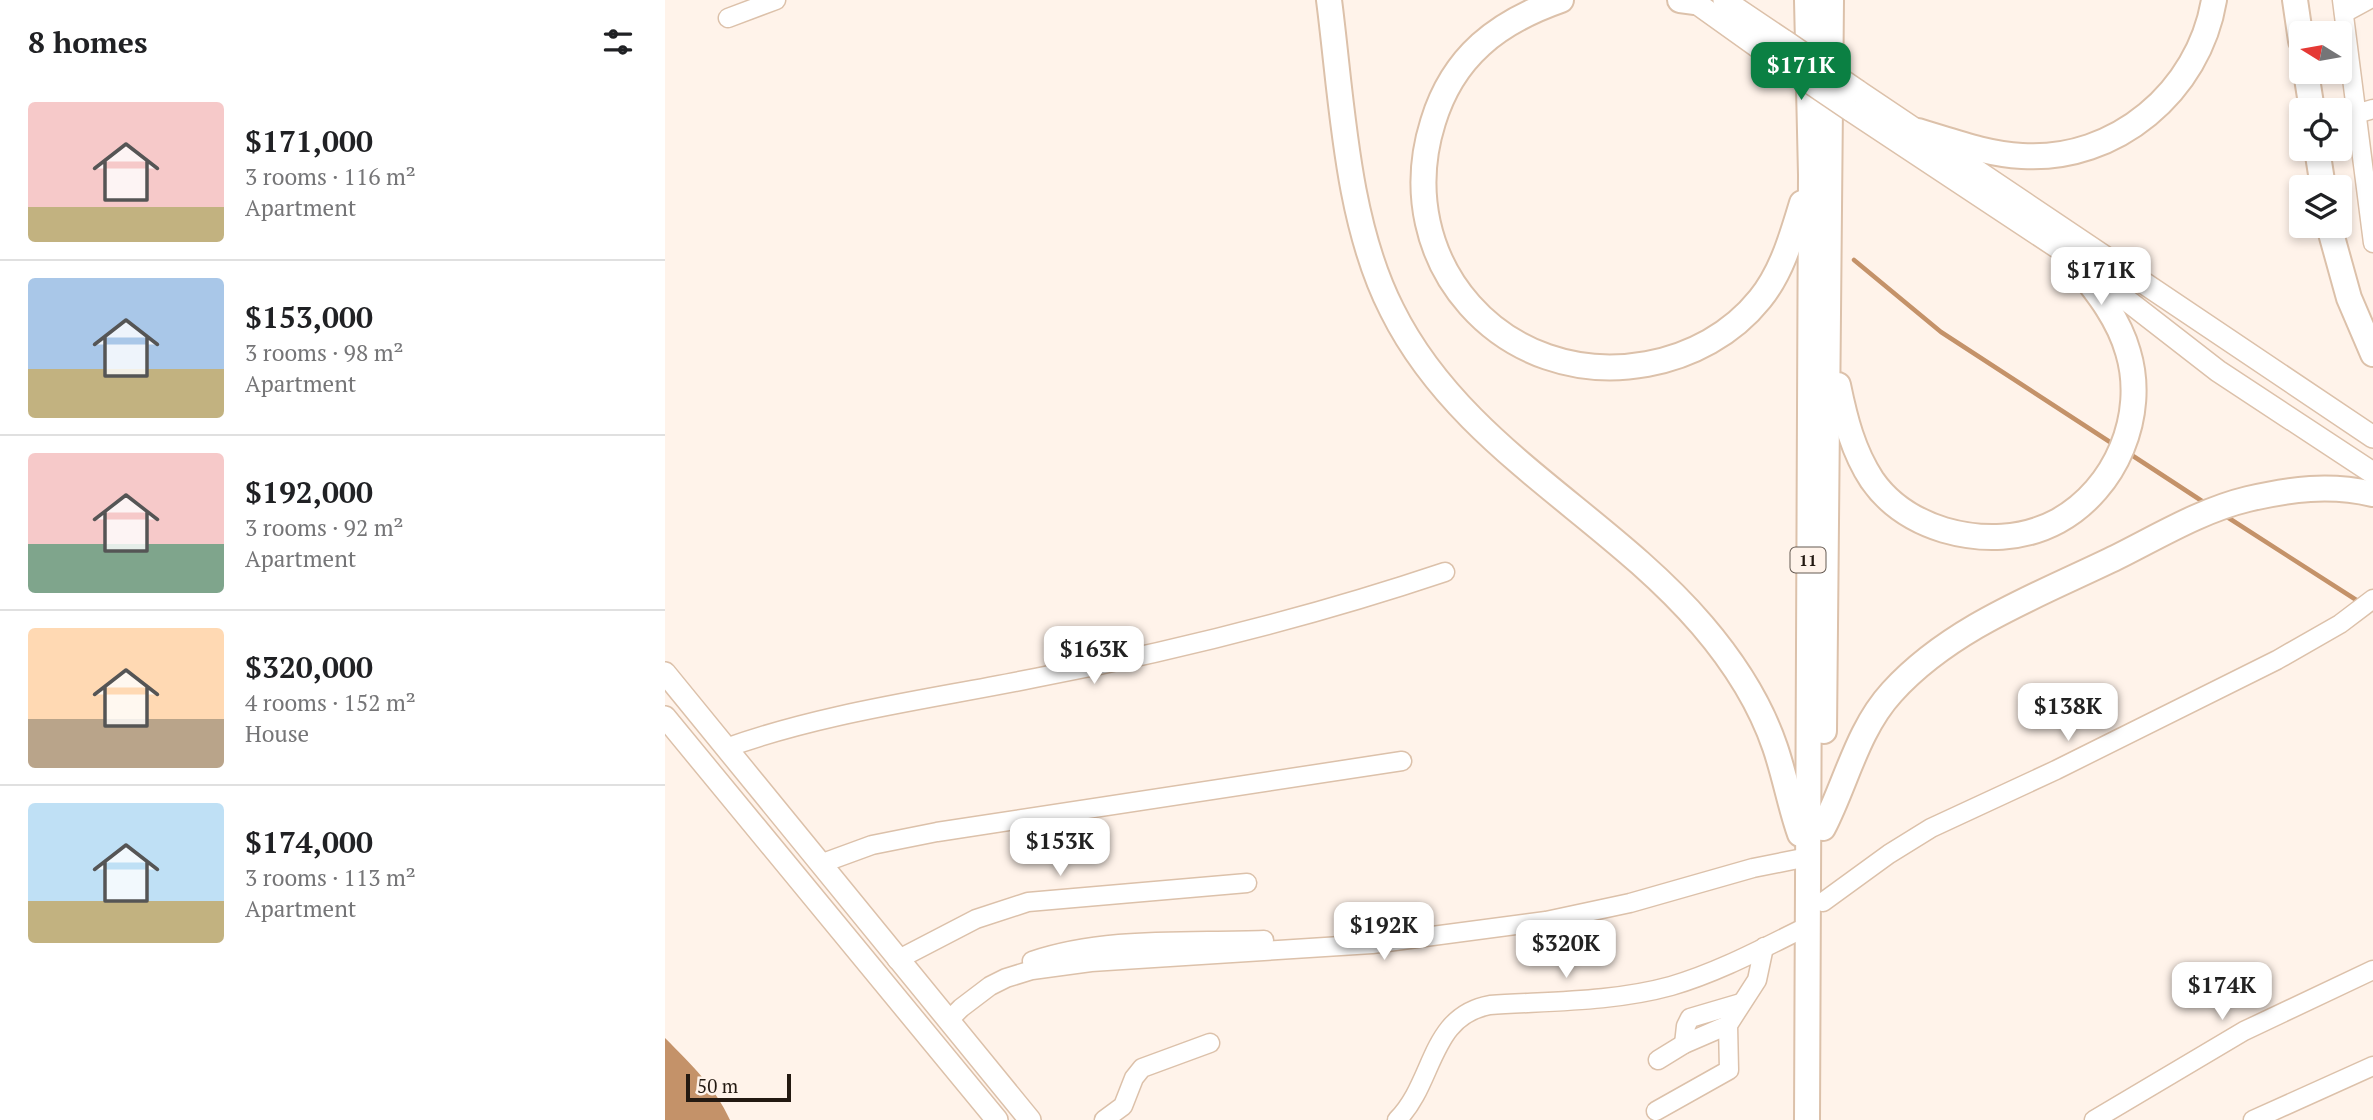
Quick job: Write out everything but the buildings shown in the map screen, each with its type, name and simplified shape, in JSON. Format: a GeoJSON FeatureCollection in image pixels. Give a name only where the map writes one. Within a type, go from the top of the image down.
{"type":"FeatureCollection","features":[{"type":"Feature","properties":{"kind":"highway"},"geometry":{"type":"LineString","coordinates":[[1329,0],[1360,223],[1381,287],[1399,323],[1427,368],[1466,415],[1500,447],[1653,574],[1675,595],[1721,650],[1750,694],[1768,729],[1807,855]]}},
{"type":"Feature","properties":{"kind":"highway"},"geometry":{"type":"LineString","coordinates":[[1561,0],[1515,19],[1470,54],[1447,86],[1438,106],[1424,160],[1422,179],[1426,216],[1441,260],[1466,301],[1508,339],[1523,349],[1557,361],[1614,369],[1659,362],[1719,337],[1760,299],[1772,280],[1793,234],[1811,175]]}},
{"type":"Feature","properties":{"kind":"highway","name":"11"},"geometry":{"type":"LineString","coordinates":[[1807,0],[1811,175],[1807,1120]]}},
{"type":"Feature","properties":{"kind":"highway","name":"11"},"geometry":{"type":"LineString","coordinates":[[1821,1120],[1831,0]]}},
{"type":"Feature","properties":{"kind":"highway"},"geometry":{"type":"LineString","coordinates":[[1918,131],[1984,150],[2022,156],[2062,154],[2092,148],[2131,126],[2169,96],[2193,62],[2203,42],[2214,0]]}},
{"type":"Feature","properties":{"kind":"highway"},"geometry":{"type":"LineString","coordinates":[[2295,0],[2298,21]]}},
{"type":"Feature","properties":{"kind":"highway"},"geometry":{"type":"LineString","coordinates":[[2332,238],[2349,298],[2373,354]]}},
{"type":"Feature","properties":{"kind":"highway"},"geometry":{"type":"LineString","coordinates":[[1829,347],[1847,428],[1859,457],[1873,481],[1889,500],[1909,516],[1954,533],[1978,537],[2010,537],[2057,522],[2103,481],[2121,451],[2131,417],[2133,375],[2122,335],[2107,307],[2066,253]]}},
{"type":"Feature","properties":{"kind":"highway"},"geometry":{"type":"LineString","coordinates":[[1823,828],[1871,721],[1891,693],[1918,667],[1977,625],[2224,506],[2292,490],[2336,488],[2373,494]]}},
{"type":"Feature","properties":{"kind":"main road"},"geometry":{"type":"LineString","coordinates":[[1724,0],[1780,50]]}},
{"type":"Feature","properties":{"kind":"main road"},"geometry":{"type":"LineString","coordinates":[[1689,1],[1780,50],[1854,101],[2066,253],[2218,371],[2373,473]]}},
{"type":"Feature","properties":{"kind":"main road"},"geometry":{"type":"LineString","coordinates":[[1854,101],[1918,131],[2373,437]]}},
{"type":"Feature","properties":{"kind":"main road"},"geometry":{"type":"LineString","coordinates":[[665,673],[1030,1120]]}},
{"type":"Feature","properties":{"kind":"main road"},"geometry":{"type":"LineString","coordinates":[[665,717],[997,1120]]}},
{"type":"Feature","properties":{"kind":"street"},"geometry":{"type":"LineString","coordinates":[[728,18],[776,0]]}},
{"type":"Feature","properties":{"kind":"street"},"geometry":{"type":"LineString","coordinates":[[2368,0],[2343,7],[2365,111],[2373,243]]}},
{"type":"Feature","properties":{"kind":"street"},"geometry":{"type":"LineString","coordinates":[[726,748],[771,733],[849,714],[1109,664],[1233,636],[1321,612],[1445,572]]}},
{"type":"Feature","properties":{"kind":"street"},"geometry":{"type":"LineString","coordinates":[[1823,902],[1931,828],[2245,677],[2340,624],[2373,599]]}},
{"type":"Feature","properties":{"kind":"street"},"geometry":{"type":"LineString","coordinates":[[820,864],[872,845],[937,832],[1402,761]]}},
{"type":"Feature","properties":{"kind":"street"},"geometry":{"type":"LineString","coordinates":[[948,1021],[975,996],[1006,978],[1032,970],[1068,964],[1344,947],[1546,921],[1630,903],[1807,855]]}},
{"type":"Feature","properties":{"kind":"street"},"geometry":{"type":"LineString","coordinates":[[897,960],[976,919],[1028,902],[1247,883]]}},
{"type":"Feature","properties":{"kind":"street"},"geometry":{"type":"LineString","coordinates":[[1397,1120],[1413,1102],[1443,1035],[1455,1020],[1472,1010],[1490,1005],[1608,997],[1648,991],[1703,975],[1808,926]]}},
{"type":"Feature","properties":{"kind":"street"},"geometry":{"type":"LineString","coordinates":[[1006,978],[1026,963],[1058,952],[1093,947],[1310,937]]}},
{"type":"Feature","properties":{"kind":"street"},"geometry":{"type":"LineString","coordinates":[[1656,1111],[1727,1073],[1730,1067],[1728,1025],[1757,980],[1764,947]]}},
{"type":"Feature","properties":{"kind":"street"},"geometry":{"type":"LineString","coordinates":[[2094,1120],[2244,1031],[2373,970]]}},
{"type":"Feature","properties":{"kind":"street"},"geometry":{"type":"LineString","coordinates":[[1684,1044],[1686,1026],[1691,1018],[1741,1003]]}},
{"type":"Feature","properties":{"kind":"street"},"geometry":{"type":"LineString","coordinates":[[1658,1060],[1684,1044],[1728,1025]]}},
{"type":"Feature","properties":{"kind":"street"},"geometry":{"type":"LineString","coordinates":[[1104,1120],[1123,1106],[1134,1078],[1142,1068],[1210,1043]]}},
{"type":"Feature","properties":{"kind":"street"},"geometry":{"type":"LineString","coordinates":[[2253,1120],[2373,1066]]}},
{"type":"Feature","properties":{"kind":"shaded area"},"geometry":{"type":"Polygon","coordinates":[[[665,1038],[710,1086],[730,1120],[665,1120],[665,1038]]]}},
{"type":"Feature","properties":{"kind":"waterway"},"geometry":{"type":"LineString","coordinates":[[1854,260],[1941,332],[2113,444]]}},
{"type":"Feature","properties":{"kind":"waterway"},"geometry":{"type":"LineString","coordinates":[[2127,452],[2208,505]]}},
{"type":"Feature","properties":{"kind":"waterway"},"geometry":{"type":"LineString","coordinates":[[2224,515],[2361,603]]}}]}
